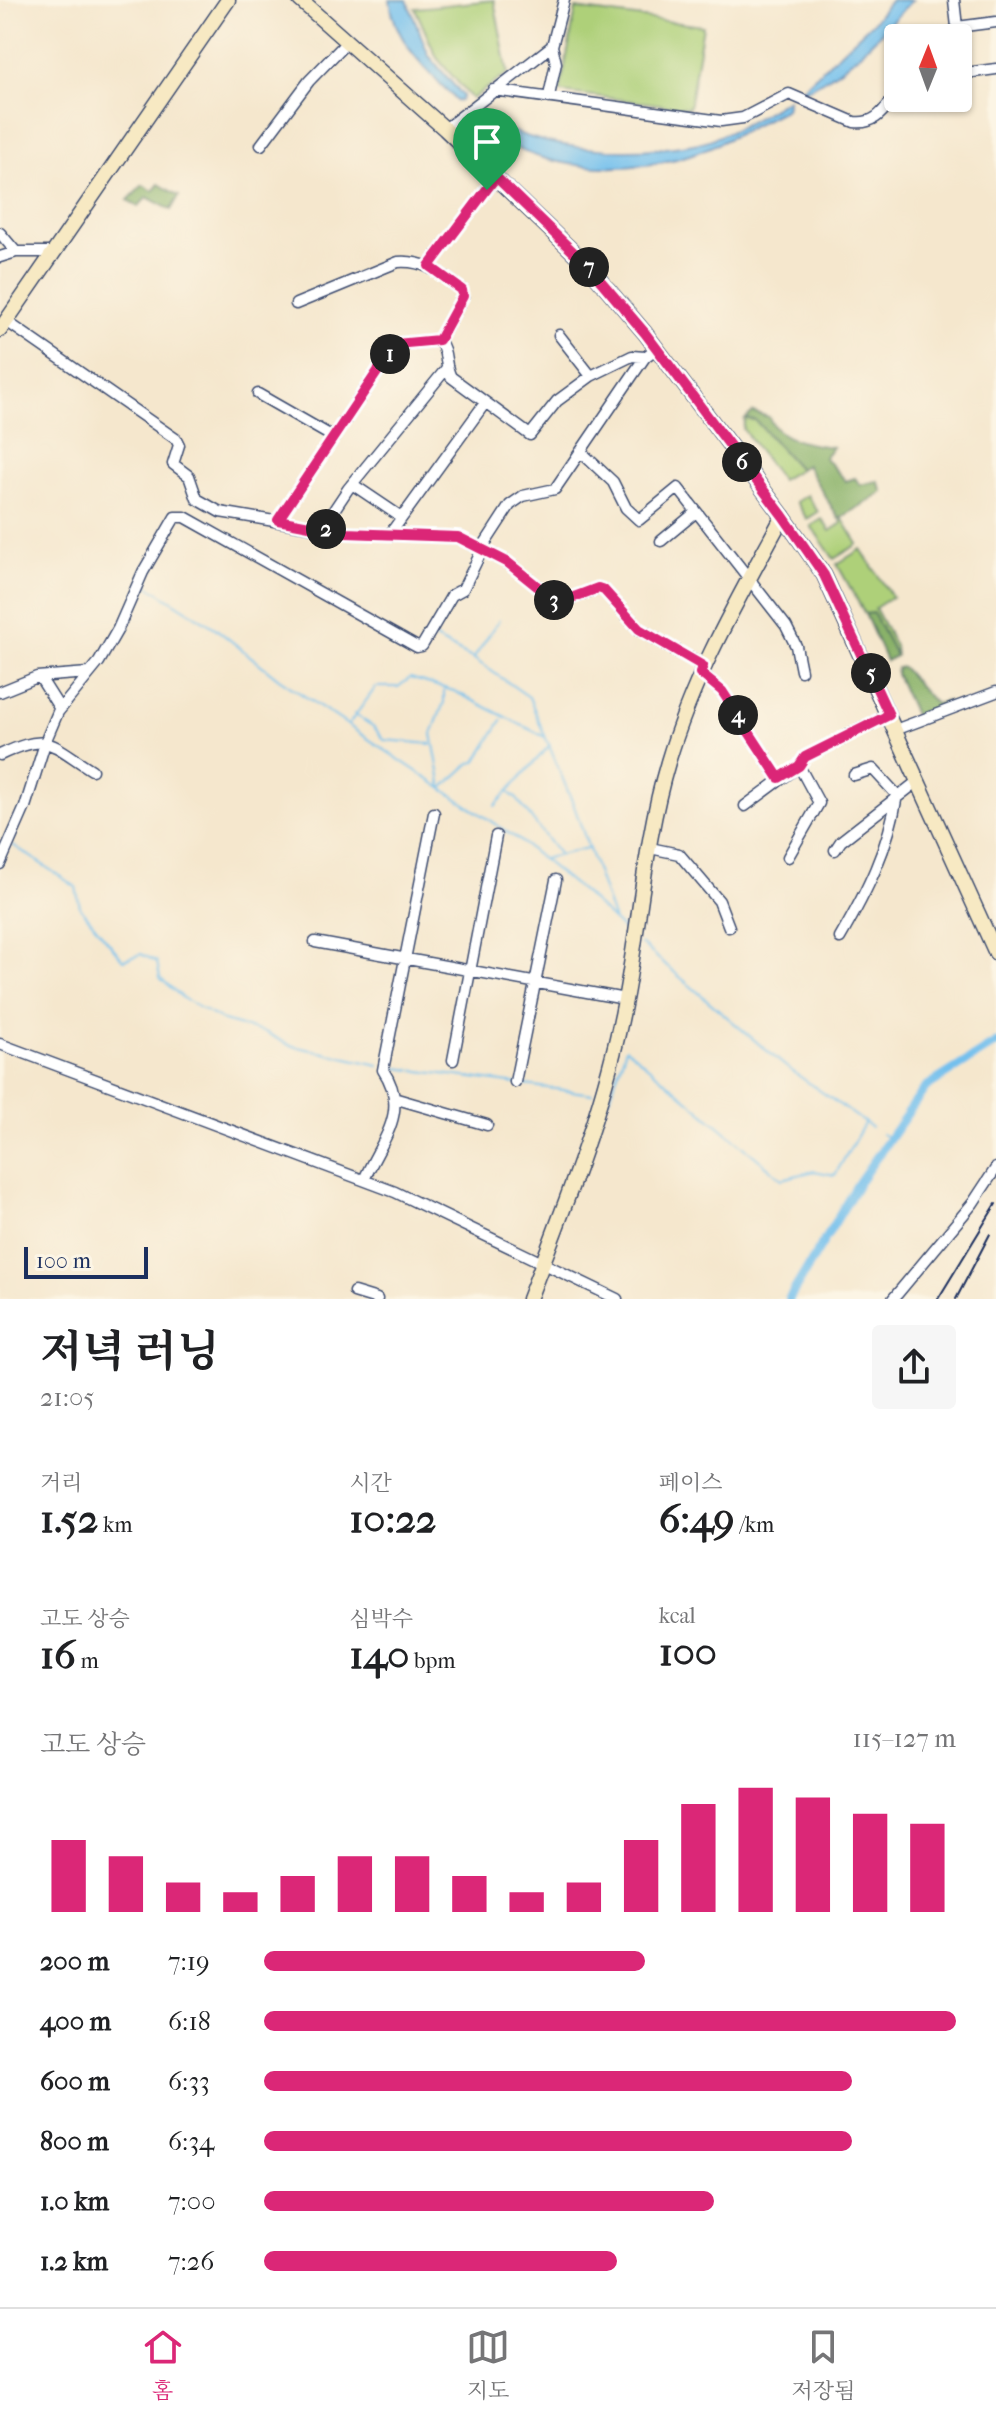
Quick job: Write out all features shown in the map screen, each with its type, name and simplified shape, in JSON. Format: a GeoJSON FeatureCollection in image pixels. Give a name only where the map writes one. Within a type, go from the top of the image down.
{"type":"FeatureCollection","features":[{"type":"Feature","properties":{"kind":"street"},"geometry":{"type":"LineString","coordinates":[[228,0],[3,325],[176,439],[179,445],[173,464],[189,476],[197,499],[229,514],[322,528],[458,537],[507,562],[558,603],[598,588],[604,590],[639,629],[702,670],[722,691],[779,778]]}},
{"type":"Feature","properties":{"kind":"street"},"geometry":{"type":"LineString","coordinates":[[300,0],[445,129],[588,266],[651,353],[783,516],[824,575],[996,953]]}},
{"type":"Feature","properties":{"kind":"street"},"geometry":{"type":"LineString","coordinates":[[549,96],[556,63],[552,46],[564,0]]}},
{"type":"Feature","properties":{"kind":"street"},"geometry":{"type":"LineString","coordinates":[[954,0],[957,24]]}},
{"type":"Feature","properties":{"kind":"street"},"geometry":{"type":"LineString","coordinates":[[972,25],[996,22]]}},
{"type":"Feature","properties":{"kind":"street"},"geometry":{"type":"LineString","coordinates":[[261,145],[309,81],[347,42]]}},
{"type":"Feature","properties":{"kind":"street"},"geometry":{"type":"LineString","coordinates":[[445,129],[552,46]]}},
{"type":"Feature","properties":{"kind":"street"},"geometry":{"type":"LineString","coordinates":[[972,72],[996,69]]}},
{"type":"Feature","properties":{"kind":"street"},"geometry":{"type":"LineString","coordinates":[[493,90],[721,121],[743,118],[789,94],[854,122],[866,124],[875,120],[884,109]]}},
{"type":"Feature","properties":{"kind":"street"},"geometry":{"type":"LineString","coordinates":[[429,266],[496,177]]}},
{"type":"Feature","properties":{"kind":"street"},"geometry":{"type":"LineString","coordinates":[[0,233],[16,252]]}},
{"type":"Feature","properties":{"kind":"street"},"geometry":{"type":"LineString","coordinates":[[0,257],[16,252],[52,252]]}},
{"type":"Feature","properties":{"kind":"street"},"geometry":{"type":"LineString","coordinates":[[296,304],[398,262],[413,261],[429,266],[462,290],[463,296],[439,340]]}},
{"type":"Feature","properties":{"kind":"street"},"geometry":{"type":"LineString","coordinates":[[559,335],[591,376]]}},
{"type":"Feature","properties":{"kind":"street"},"geometry":{"type":"LineString","coordinates":[[439,340],[445,347],[446,369],[451,377],[530,435],[557,401],[591,376],[632,356],[651,353]]}},
{"type":"Feature","properties":{"kind":"street"},"geometry":{"type":"LineString","coordinates":[[278,520],[396,344],[439,340]]}},
{"type":"Feature","properties":{"kind":"street"},"geometry":{"type":"LineString","coordinates":[[0,864],[25,807],[46,740],[60,709],[118,629],[143,572],[178,515],[417,647],[422,646],[452,595],[463,589],[510,505],[523,496],[555,489],[651,353]]}},
{"type":"Feature","properties":{"kind":"street"},"geometry":{"type":"LineString","coordinates":[[322,528],[352,484],[446,369]]}},
{"type":"Feature","properties":{"kind":"street"},"geometry":{"type":"LineString","coordinates":[[258,394],[333,437]]}},
{"type":"Feature","properties":{"kind":"street"},"geometry":{"type":"LineString","coordinates":[[390,534],[485,403]]}},
{"type":"Feature","properties":{"kind":"street"},"geometry":{"type":"LineString","coordinates":[[581,452],[613,482],[626,508],[639,520],[678,488],[761,590],[786,626],[796,646],[801,671]]}},
{"type":"Feature","properties":{"kind":"street"},"geometry":{"type":"LineString","coordinates":[[352,484],[401,517]]}},
{"type":"Feature","properties":{"kind":"street"},"geometry":{"type":"LineString","coordinates":[[661,541],[696,512]]}},
{"type":"Feature","properties":{"kind":"street"},"geometry":{"type":"LineString","coordinates":[[529,1299],[601,1101],[625,999],[662,782],[702,670],[783,516]]}},
{"type":"Feature","properties":{"kind":"street"},"geometry":{"type":"LineString","coordinates":[[0,692],[27,680],[88,673]]}},
{"type":"Feature","properties":{"kind":"street"},"geometry":{"type":"LineString","coordinates":[[41,679],[60,709]]}},
{"type":"Feature","properties":{"kind":"street"},"geometry":{"type":"LineString","coordinates":[[745,806],[799,766],[805,757],[892,722],[996,692]]}},
{"type":"Feature","properties":{"kind":"street"},"geometry":{"type":"LineString","coordinates":[[0,755],[33,741],[46,740],[92,770]]}},
{"type":"Feature","properties":{"kind":"street"},"geometry":{"type":"LineString","coordinates":[[788,857],[819,803],[799,766]]}},
{"type":"Feature","properties":{"kind":"street"},"geometry":{"type":"LineString","coordinates":[[854,775],[873,769],[897,795]]}},
{"type":"Feature","properties":{"kind":"street"},"geometry":{"type":"LineString","coordinates":[[835,850],[841,841],[918,781]]}},
{"type":"Feature","properties":{"kind":"street"},"geometry":{"type":"LineString","coordinates":[[840,938],[869,887],[892,826],[897,795]]}},
{"type":"Feature","properties":{"kind":"street"},"geometry":{"type":"LineString","coordinates":[[364,1180],[382,1147],[397,1099],[383,1070],[434,813]]}},
{"type":"Feature","properties":{"kind":"street"},"geometry":{"type":"LineString","coordinates":[[453,1060],[496,836]]}},
{"type":"Feature","properties":{"kind":"street"},"geometry":{"type":"LineString","coordinates":[[650,848],[679,854],[719,901],[729,927]]}},
{"type":"Feature","properties":{"kind":"street"},"geometry":{"type":"LineString","coordinates":[[515,1082],[556,880]]}},
{"type":"Feature","properties":{"kind":"street"},"geometry":{"type":"LineString","coordinates":[[315,942],[625,999]]}},
{"type":"Feature","properties":{"kind":"street"},"geometry":{"type":"LineString","coordinates":[[0,1044],[364,1180],[543,1261],[617,1299]]}},
{"type":"Feature","properties":{"kind":"street"},"geometry":{"type":"LineString","coordinates":[[397,1099],[487,1125]]}},
{"type":"Feature","properties":{"kind":"street"},"geometry":{"type":"LineString","coordinates":[[893,1299],[973,1203],[996,1168]]}},
{"type":"Feature","properties":{"kind":"street"},"geometry":{"type":"LineString","coordinates":[[354,1292],[377,1299]]}},
{"type":"Feature","properties":{"kind":"green space"},"geometry":{"type":"Polygon","coordinates":[[[494,0],[508,73],[472,99],[437,58],[415,8],[494,0]]]}},
{"type":"Feature","properties":{"kind":"green space"},"geometry":{"type":"Polygon","coordinates":[[[576,9],[703,26],[689,108],[560,92],[576,9]]]}},
{"type":"Feature","properties":{"kind":"green space"},"geometry":{"type":"Polygon","coordinates":[[[159,184],[179,196],[171,210],[147,197],[138,207],[128,200],[143,185],[153,191],[159,184]]]}},
{"type":"Feature","properties":{"kind":"green space"},"geometry":{"type":"Polygon","coordinates":[[[753,412],[769,417],[773,425],[787,436],[805,443],[833,447],[824,457],[846,481],[855,478],[860,485],[878,481],[883,492],[839,519],[806,465],[799,469],[755,420],[745,419],[753,412]]]}},
{"type":"Feature","properties":{"kind":"green space"},"geometry":{"type":"Polygon","coordinates":[[[745,419],[755,420],[799,469],[781,480],[743,429],[745,419]]]}},
{"type":"Feature","properties":{"kind":"green space"},"geometry":{"type":"Polygon","coordinates":[[[807,495],[818,512],[807,519],[796,502],[807,495]]]}},
{"type":"Feature","properties":{"kind":"green space"},"geometry":{"type":"Polygon","coordinates":[[[842,518],[858,544],[834,559],[811,526],[822,519],[830,531],[841,524],[842,518]]]}},
{"type":"Feature","properties":{"kind":"green space"},"geometry":{"type":"Polygon","coordinates":[[[861,549],[892,597],[875,608],[895,646],[896,656],[873,613],[865,614],[837,564],[861,549]]]}},
{"type":"Feature","properties":{"kind":"green space"},"geometry":{"type":"Polygon","coordinates":[[[873,613],[896,656],[886,661],[865,614],[873,613]]]}},
{"type":"Feature","properties":{"kind":"green space"},"geometry":{"type":"Polygon","coordinates":[[[902,667],[935,704],[947,701],[949,706],[915,717],[896,674],[897,668],[902,667]]]}},
{"type":"Feature","properties":{"kind":"water"},"geometry":{"type":"Polygon","coordinates":[[[390,0],[407,0],[429,56],[463,96],[461,100],[457,101],[414,55],[398,30],[390,0]]]}},
{"type":"Feature","properties":{"kind":"water"},"geometry":{"type":"Polygon","coordinates":[[[891,0],[912,0],[889,24],[884,24],[884,29],[845,66],[814,86],[798,92],[873,22],[891,0]]]}},
{"type":"Feature","properties":{"kind":"water"},"geometry":{"type":"Polygon","coordinates":[[[788,99],[786,109],[734,136],[676,159],[647,165],[584,166],[554,161],[525,152],[499,139],[477,121],[481,113],[501,126],[552,143],[637,150],[688,145],[714,138],[788,99]]]}},
{"type":"Feature","properties":{"kind":"waterway"},"geometry":{"type":"LineString","coordinates":[[144,583],[215,628],[279,679],[516,838],[584,893],[629,935]]}},
{"type":"Feature","properties":{"kind":"waterway"},"geometry":{"type":"LineString","coordinates":[[474,658],[499,620]]}},
{"type":"Feature","properties":{"kind":"waterway"},"geometry":{"type":"LineString","coordinates":[[435,639],[474,659],[529,697],[574,806],[614,921]]}},
{"type":"Feature","properties":{"kind":"waterway"},"geometry":{"type":"LineString","coordinates":[[349,724],[376,687],[398,687],[410,678],[454,691],[545,737]]}},
{"type":"Feature","properties":{"kind":"waterway"},"geometry":{"type":"LineString","coordinates":[[442,788],[432,734],[444,702],[444,690]]}},
{"type":"Feature","properties":{"kind":"waterway"},"geometry":{"type":"LineString","coordinates":[[354,714],[374,727],[384,740],[431,744]]}},
{"type":"Feature","properties":{"kind":"waterway"},"geometry":{"type":"LineString","coordinates":[[443,788],[470,763],[476,762],[502,720]]}},
{"type":"Feature","properties":{"kind":"waterway"},"geometry":{"type":"LineString","coordinates":[[495,806],[550,745]]}},
{"type":"Feature","properties":{"kind":"waterway"},"geometry":{"type":"LineString","coordinates":[[508,792],[517,799],[559,855]]}},
{"type":"Feature","properties":{"kind":"waterway"},"geometry":{"type":"LineString","coordinates":[[13,845],[76,887],[80,907],[123,960],[141,954],[157,962],[160,978],[184,999],[223,1021],[267,1033],[289,1045],[379,1065]]}},
{"type":"Feature","properties":{"kind":"waterway"},"geometry":{"type":"LineString","coordinates":[[543,859],[587,848]]}},
{"type":"Feature","properties":{"kind":"waterway"},"geometry":{"type":"LineString","coordinates":[[641,944],[785,1066],[871,1127]]}},
{"type":"Feature","properties":{"kind":"waterway"},"geometry":{"type":"LineString","coordinates":[[789,1299],[859,1182],[926,1087],[996,1043]]}},
{"type":"Feature","properties":{"kind":"waterway"},"geometry":{"type":"LineString","coordinates":[[609,1099],[626,1048],[782,1179],[814,1171],[835,1175],[865,1122]]}},
{"type":"Feature","properties":{"kind":"waterway"},"geometry":{"type":"LineString","coordinates":[[390,1067],[593,1094]]}},
{"type":"Feature","properties":{"kind":"waterway"},"geometry":{"type":"LineString","coordinates":[[882,1134],[889,1138]]}},
{"type":"Feature","properties":{"kind":"railway"},"geometry":{"type":"LineString","coordinates":[[938,1299],[996,1204]]}},
{"type":"Feature","properties":{"kind":"railway"},"geometry":{"type":"LineString","coordinates":[[956,1299],[990,1234]]}},
{"type":"Feature","properties":{"kind":"route"},"geometry":{"type":"LineString","coordinates":[[496,177],[588,266],[645,333],[824,575],[889,715],[805,757],[799,766],[779,778],[722,691],[700,673],[703,666],[639,629],[604,590],[598,588],[558,603],[507,562],[458,537],[346,533],[278,520],[396,344],[439,340],[463,296],[462,290],[429,266],[487,190],[496,177]]}}]}
